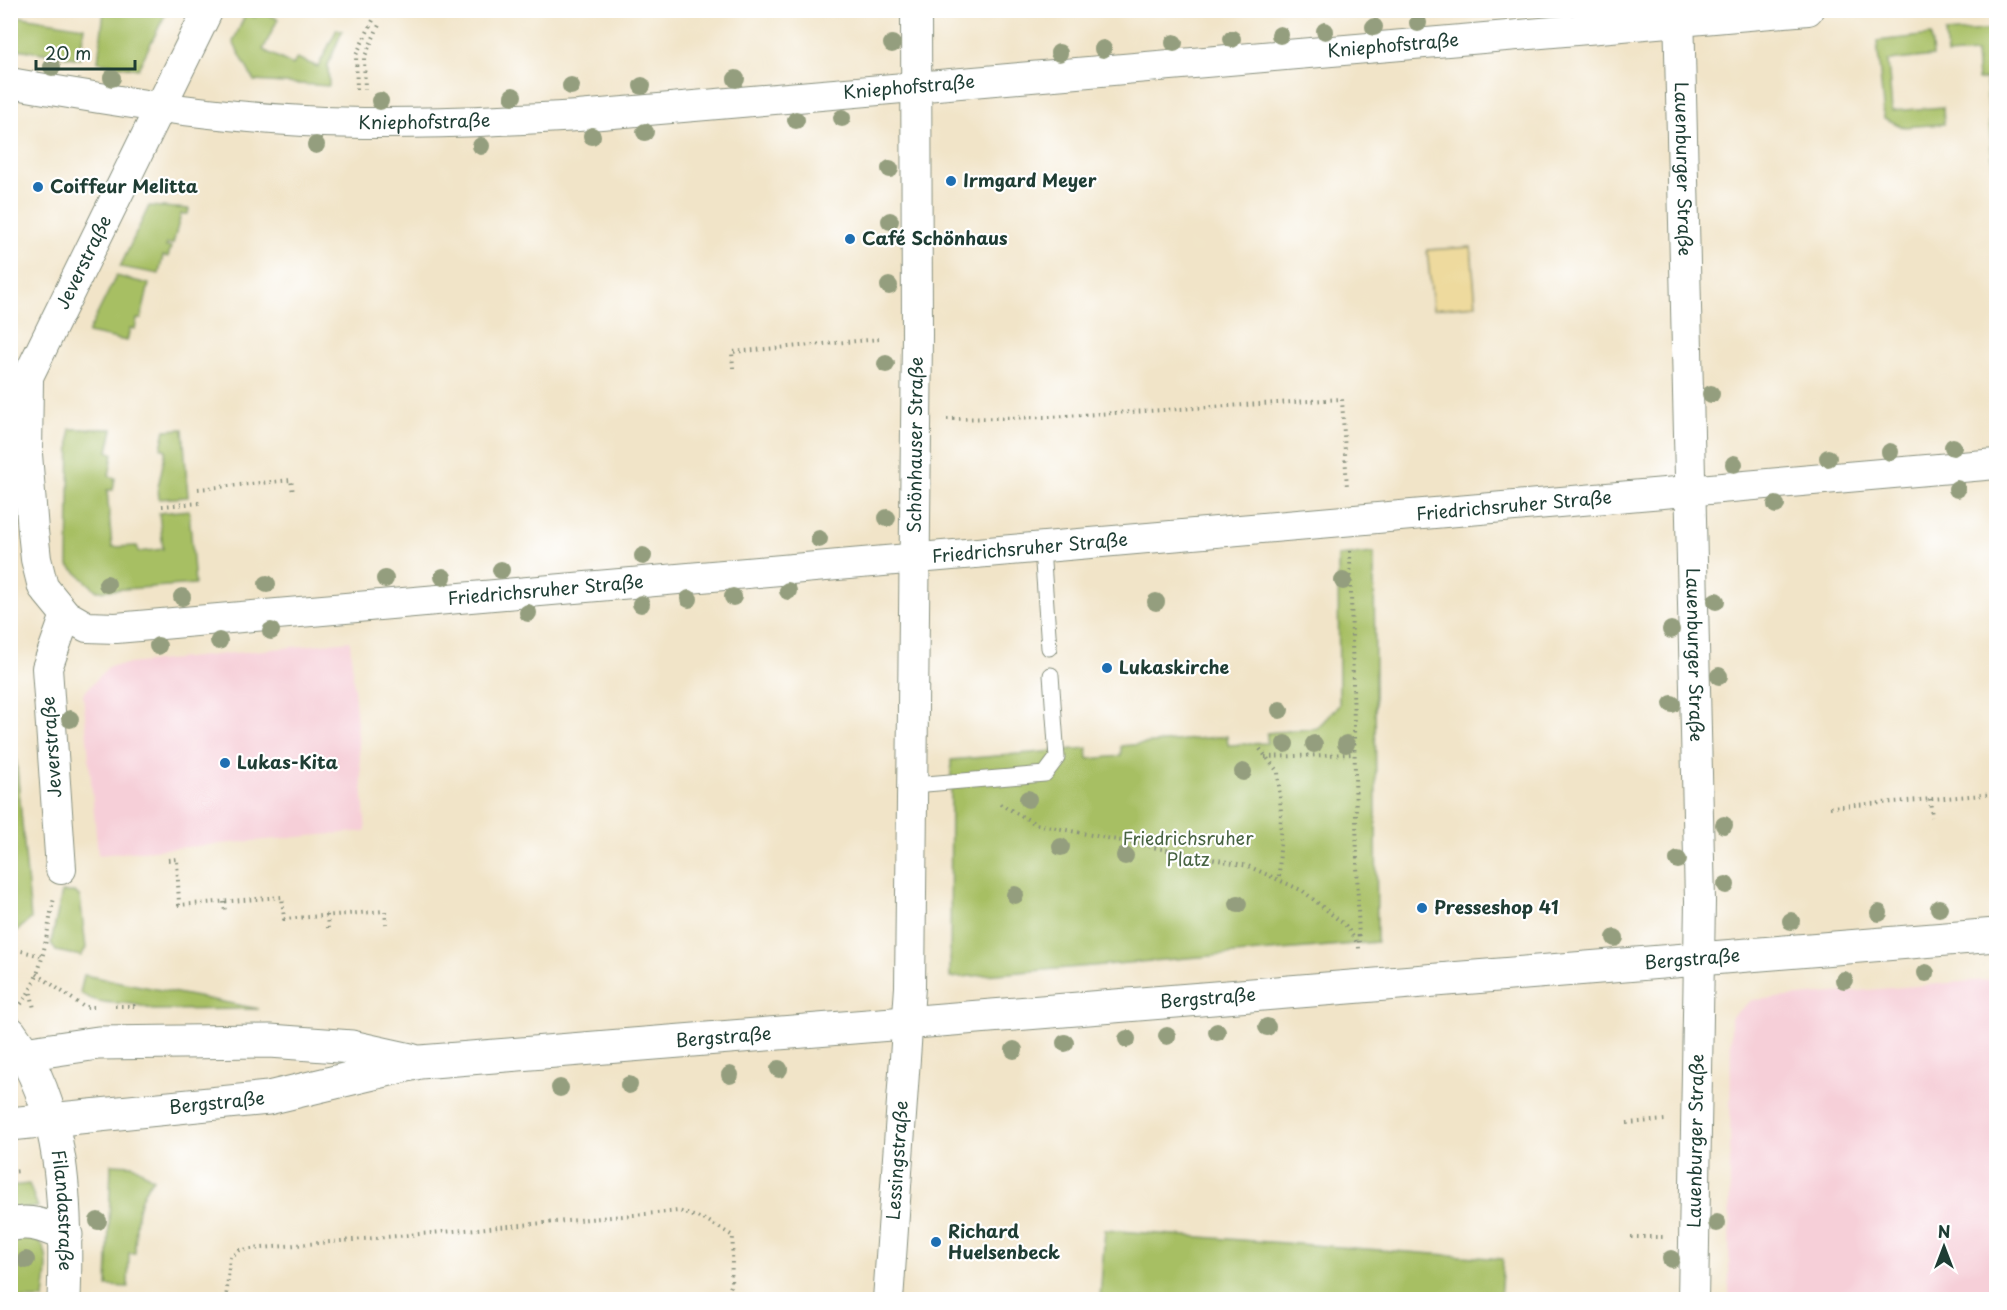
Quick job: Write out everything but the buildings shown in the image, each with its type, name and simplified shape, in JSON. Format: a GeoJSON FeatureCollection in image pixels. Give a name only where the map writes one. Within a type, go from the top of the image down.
{"type":"FeatureCollection","features":[{"type":"Feature","properties":{"kind":"street","name":"Jeverstraße"},"geometry":{"type":"LineString","coordinates":[[61,868],[47,668],[66,615],[43,587],[36,559],[22,525],[27,454],[28,380],[208,10]]}},
{"type":"Feature","properties":{"kind":"street","name":"Schönhauser Straße"},"geometry":{"type":"LineString","coordinates":[[908,1023],[914,785],[916,560],[916,10]]}},
{"type":"Feature","properties":{"kind":"street","name":"Kniephofstraße"},"geometry":{"type":"LineString","coordinates":[[10,83],[159,107],[301,121],[408,124],[578,116],[1679,16],[1809,10]]}},
{"type":"Feature","properties":{"kind":"street","name":"Lauenburger Straße"},"geometry":{"type":"LineString","coordinates":[[1679,16],[1700,901],[1693,1299]]}},
{"type":"Feature","properties":{"kind":"street"},"geometry":{"type":"LineString","coordinates":[[10,410],[28,380]]}},
{"type":"Feature","properties":{"kind":"street","name":"Friedrichsruher Straße"},"geometry":{"type":"LineString","coordinates":[[66,615],[87,627],[116,628],[1996,464]]}},
{"type":"Feature","properties":{"kind":"street","name":"Bergstraße"},"geometry":{"type":"LineString","coordinates":[[10,1124],[268,1098],[420,1062],[1996,935]]}},
{"type":"Feature","properties":{"kind":"street","name":"Lessingstraße"},"geometry":{"type":"LineString","coordinates":[[888,1299],[908,1023]]}},
{"type":"Feature","properties":{"kind":"street","name":"Bergstraße"},"geometry":{"type":"LineString","coordinates":[[20,1039],[98,1042],[270,1041],[352,1047],[420,1062]]}},
{"type":"Feature","properties":{"kind":"street","name":"Filandastraße"},"geometry":{"type":"LineString","coordinates":[[20,1039],[52,1120],[66,1235],[64,1299]]}},
{"type":"Feature","properties":{"kind":"street"},"geometry":{"type":"LineString","coordinates":[[10,1225],[22,1222],[41,1224],[66,1235]]}},
{"type":"Feature","properties":{"kind":"lane"},"geometry":{"type":"LineString","coordinates":[[1042,549],[1049,648]]}},
{"type":"Feature","properties":{"kind":"lane"},"geometry":{"type":"LineString","coordinates":[[914,785],[997,780],[1045,774],[1057,758],[1051,675]]}},
{"type":"Feature","properties":{"kind":"path"},"geometry":{"type":"LineString","coordinates":[[358,94],[356,55],[378,10]]}},
{"type":"Feature","properties":{"kind":"path"},"geometry":{"type":"LineString","coordinates":[[365,94],[364,58],[378,28],[370,28]]}},
{"type":"Feature","properties":{"kind":"path"},"geometry":{"type":"LineString","coordinates":[[733,368],[732,352],[880,339]]}},
{"type":"Feature","properties":{"kind":"path"},"geometry":{"type":"LineString","coordinates":[[946,419],[1049,417],[1342,399],[1347,490]]}},
{"type":"Feature","properties":{"kind":"path"},"geometry":{"type":"LineString","coordinates":[[198,489],[291,480],[293,493]]}},
{"type":"Feature","properties":{"kind":"path"},"geometry":{"type":"LineString","coordinates":[[162,506],[200,503]]}},
{"type":"Feature","properties":{"kind":"path"},"geometry":{"type":"LineString","coordinates":[[997,780],[999,804],[1036,824],[1248,866],[1279,880],[1312,898],[1346,926],[1358,947],[1350,547]]}},
{"type":"Feature","properties":{"kind":"path"},"geometry":{"type":"LineString","coordinates":[[1260,749],[1278,771],[1281,812],[1279,880]]}},
{"type":"Feature","properties":{"kind":"path"},"geometry":{"type":"LineString","coordinates":[[1265,757],[1354,754]]}},
{"type":"Feature","properties":{"kind":"path"},"geometry":{"type":"LineString","coordinates":[[1830,807],[1996,794]]}},
{"type":"Feature","properties":{"kind":"path"},"geometry":{"type":"LineString","coordinates":[[1930,799],[1932,817]]}},
{"type":"Feature","properties":{"kind":"path"},"geometry":{"type":"LineString","coordinates":[[168,860],[177,859],[179,905],[282,897],[284,919],[385,911],[386,924]]}},
{"type":"Feature","properties":{"kind":"path"},"geometry":{"type":"LineString","coordinates":[[20,1039],[61,868]]}},
{"type":"Feature","properties":{"kind":"path"},"geometry":{"type":"LineString","coordinates":[[170,881],[178,880]]}},
{"type":"Feature","properties":{"kind":"path"},"geometry":{"type":"LineString","coordinates":[[224,902],[225,913]]}},
{"type":"Feature","properties":{"kind":"path"},"geometry":{"type":"LineString","coordinates":[[327,915],[328,928]]}},
{"type":"Feature","properties":{"kind":"path"},"geometry":{"type":"LineString","coordinates":[[10,948],[41,956]]}},
{"type":"Feature","properties":{"kind":"path"},"geometry":{"type":"LineString","coordinates":[[37,974],[84,1007]]}},
{"type":"Feature","properties":{"kind":"path"},"geometry":{"type":"LineString","coordinates":[[1627,1123],[1665,1120]]}},
{"type":"Feature","properties":{"kind":"path"},"geometry":{"type":"LineString","coordinates":[[10,1172],[21,1171]]}},
{"type":"Feature","properties":{"kind":"path"},"geometry":{"type":"LineString","coordinates":[[226,1299],[230,1257],[240,1250],[679,1210],[708,1221],[733,1236],[731,1285],[726,1299]]}},
{"type":"Feature","properties":{"kind":"path"},"geometry":{"type":"LineString","coordinates":[[1631,1237],[1663,1237]]}},
{"type":"Feature","properties":{"kind":"shaded area","name":"Lukas-Kita"},"geometry":{"type":"Polygon","coordinates":[[[350,641],[366,831],[98,855],[83,694],[109,666],[350,641]]]}},
{"type":"Feature","properties":{"kind":"shaded area"},"geometry":{"type":"Polygon","coordinates":[[[1996,979],[1996,1299],[1729,1299],[1731,1017],[1752,1000],[1996,979]]]}},
{"type":"Feature","properties":{"kind":"green space"},"geometry":{"type":"Polygon","coordinates":[[[104,11],[167,11],[138,69],[98,62],[104,11]]]}},
{"type":"Feature","properties":{"kind":"green space"},"geometry":{"type":"Polygon","coordinates":[[[247,11],[252,11],[250,15],[255,17],[259,11],[278,19],[263,50],[293,65],[297,58],[318,67],[337,29],[342,31],[328,65],[329,86],[254,81],[233,42],[247,11]]]}},
{"type":"Feature","properties":{"kind":"green space"},"geometry":{"type":"Polygon","coordinates":[[[10,15],[84,27],[80,59],[11,48],[10,15]]]}},
{"type":"Feature","properties":{"kind":"green space"},"geometry":{"type":"Polygon","coordinates":[[[1996,29],[1996,169],[1993,169],[1986,79],[1978,80],[1976,53],[1947,55],[1945,33],[1996,29]]]}},
{"type":"Feature","properties":{"kind":"green space"},"geometry":{"type":"Polygon","coordinates":[[[1931,35],[1933,56],[1888,61],[1892,111],[1943,107],[1944,124],[1903,127],[1884,118],[1877,41],[1931,35]]]}},
{"type":"Feature","properties":{"kind":"green space"},"geometry":{"type":"Polygon","coordinates":[[[149,206],[189,209],[188,214],[181,214],[173,244],[167,244],[166,247],[171,247],[168,257],[163,256],[159,274],[120,267],[149,206]]]}},
{"type":"Feature","properties":{"kind":"green space"},"geometry":{"type":"Polygon","coordinates":[[[116,276],[149,284],[141,319],[137,319],[135,329],[130,328],[127,341],[88,333],[116,276]]]}},
{"type":"Feature","properties":{"kind":"green space"},"geometry":{"type":"Polygon","coordinates":[[[70,429],[113,429],[108,451],[113,454],[109,476],[115,478],[113,490],[107,490],[112,547],[137,546],[138,552],[163,549],[159,513],[189,510],[195,584],[97,591],[68,565],[70,429]]]}},
{"type":"Feature","properties":{"kind":"green space"},"geometry":{"type":"Polygon","coordinates":[[[183,429],[188,497],[159,499],[158,487],[166,450],[161,448],[165,430],[183,429]]]}},
{"type":"Feature","properties":{"kind":"green space","name":"Friedrichsruher Platz"},"geometry":{"type":"Polygon","coordinates":[[[1374,553],[1377,942],[950,978],[951,760],[1087,748],[1088,759],[1121,756],[1121,746],[1227,736],[1228,745],[1267,743],[1267,733],[1317,728],[1339,705],[1338,556],[1374,553]]]}},
{"type":"Feature","properties":{"kind":"green space"},"geometry":{"type":"Polygon","coordinates":[[[10,694],[31,919],[11,936],[10,936],[10,694]]]}},
{"type":"Feature","properties":{"kind":"green space"},"geometry":{"type":"Polygon","coordinates":[[[62,892],[75,892],[80,897],[86,948],[81,956],[56,951],[51,943],[62,892]]]}},
{"type":"Feature","properties":{"kind":"green space"},"geometry":{"type":"Polygon","coordinates":[[[84,975],[259,1009],[153,1010],[134,1004],[98,1001],[80,993],[84,975]]]}},
{"type":"Feature","properties":{"kind":"green space"},"geometry":{"type":"Polygon","coordinates":[[[111,1164],[133,1165],[153,1179],[139,1205],[135,1253],[129,1253],[128,1287],[107,1286],[111,1164]]]}},
{"type":"Feature","properties":{"kind":"green space"},"geometry":{"type":"Polygon","coordinates":[[[29,1184],[38,1207],[11,1210],[11,1186],[29,1184]]]}},
{"type":"Feature","properties":{"kind":"green space"},"geometry":{"type":"Polygon","coordinates":[[[1105,1230],[1503,1259],[1500,1299],[1100,1299],[1105,1230]]]}},
{"type":"Feature","properties":{"kind":"green space"},"geometry":{"type":"Polygon","coordinates":[[[17,1235],[35,1240],[44,1248],[47,1270],[44,1299],[16,1299],[10,1242],[17,1235]]]}},
{"type":"Feature","properties":{"kind":"sand"},"geometry":{"type":"Polygon","coordinates":[[[1471,247],[1476,305],[1433,309],[1427,250],[1471,247]]]}},
{"type":"Feature","properties":{"kind":"place","name":"Irmgard Meyer"},"geometry":{"type":"Point","coordinates":[951,181]}},
{"type":"Feature","properties":{"kind":"place","name":"Coiffeur Melitta"},"geometry":{"type":"Point","coordinates":[38,187]}},
{"type":"Feature","properties":{"kind":"place","name":"Café Schönhaus"},"geometry":{"type":"Point","coordinates":[850,239]}},
{"type":"Feature","properties":{"kind":"place","name":"Lukaskirche"},"geometry":{"type":"Point","coordinates":[1107,668]}},
{"type":"Feature","properties":{"kind":"place","name":"Lukas-Kita"},"geometry":{"type":"Point","coordinates":[225,763]}},
{"type":"Feature","properties":{"kind":"place","name":"Presseshop 41"},"geometry":{"type":"Point","coordinates":[1422,908]}},
{"type":"Feature","properties":{"kind":"place","name":"Richard Huelsenbeck"},"geometry":{"type":"Point","coordinates":[936,1242]}}]}
